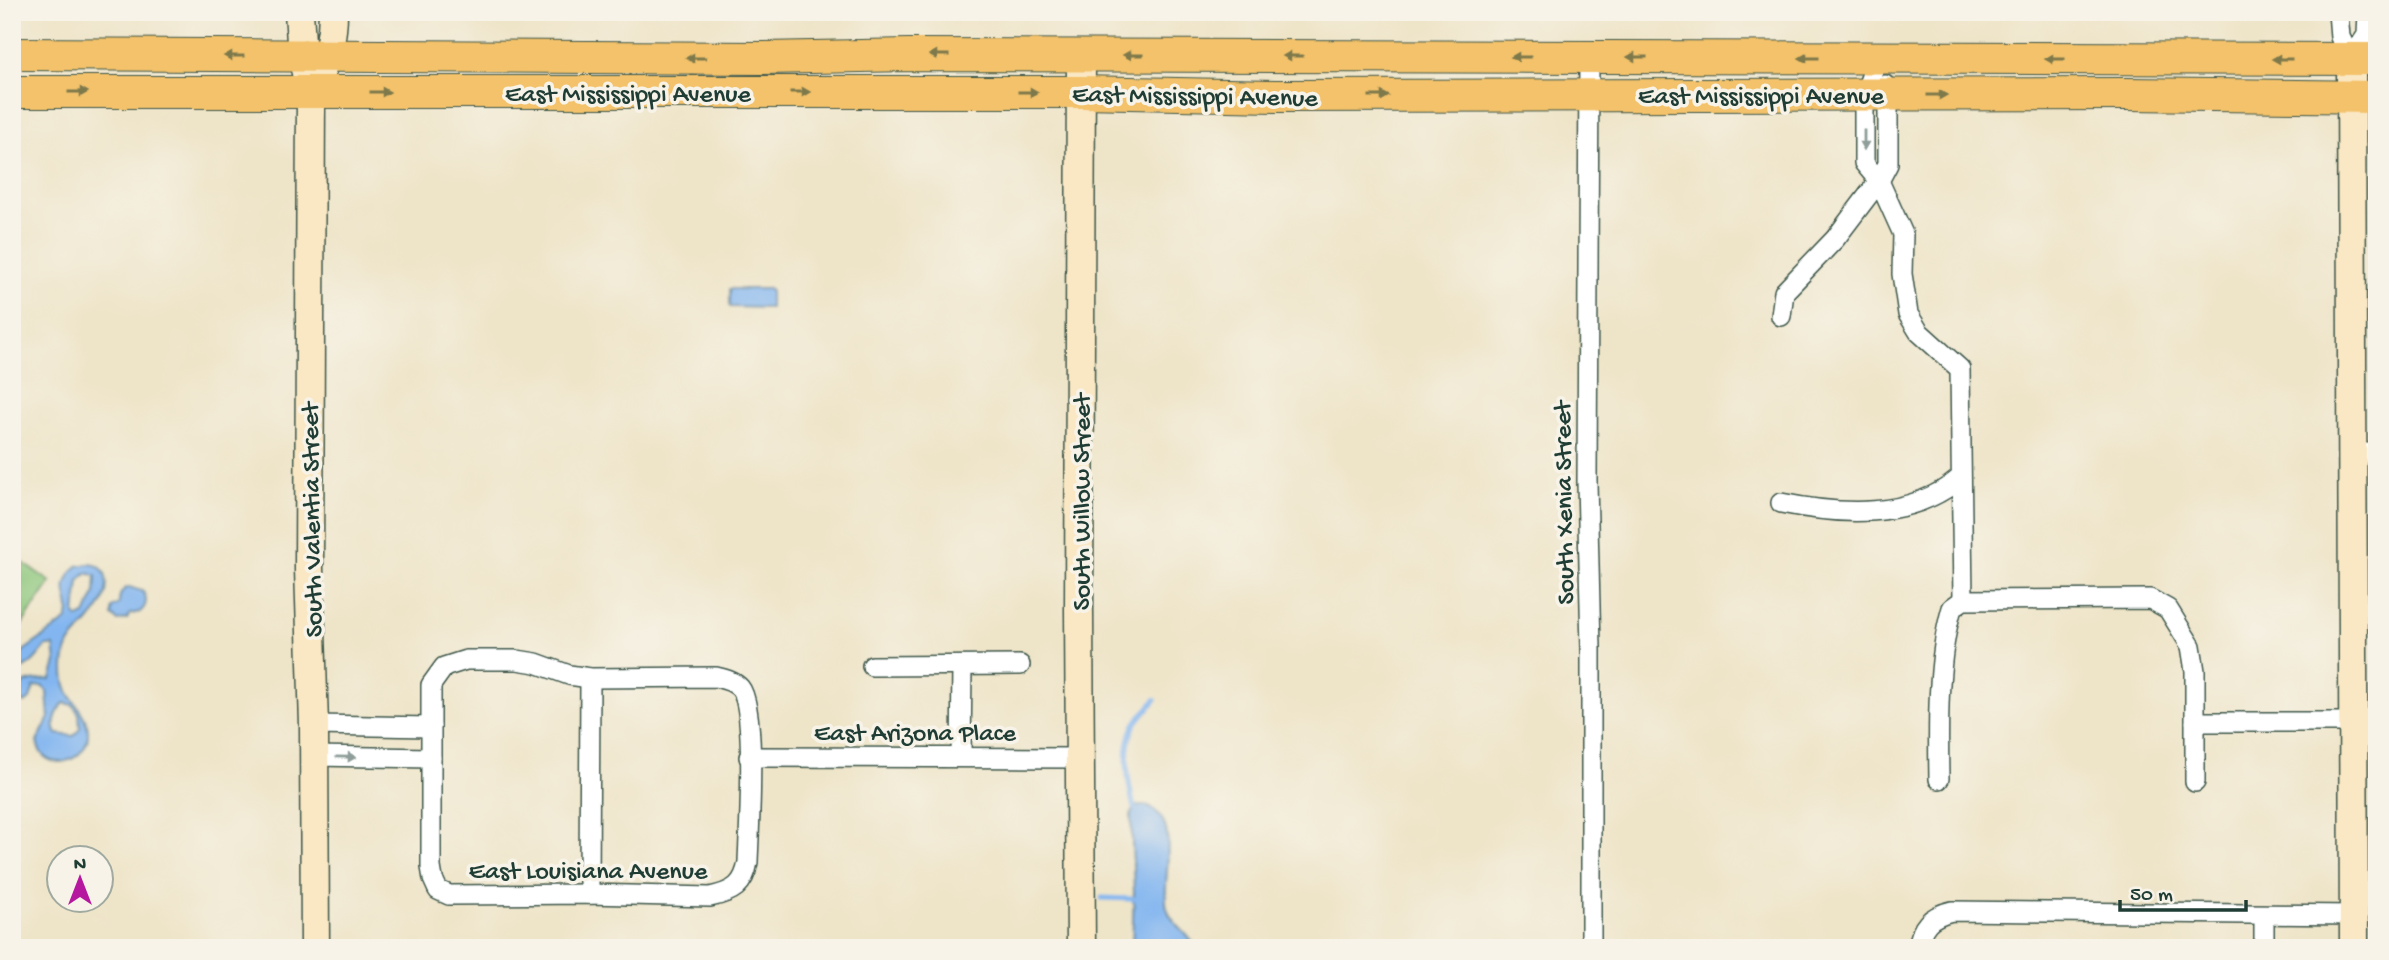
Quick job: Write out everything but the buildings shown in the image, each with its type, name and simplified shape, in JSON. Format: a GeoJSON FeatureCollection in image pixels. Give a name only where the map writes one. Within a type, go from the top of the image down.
{"type":"FeatureCollection","features":[{"type":"Feature","properties":{"kind":"main road","name":"East Mississippi Avenue"},"geometry":{"type":"LineString","coordinates":[[12,54],[764,58],[1081,55],[2364,59]]}},
{"type":"Feature","properties":{"kind":"main road","name":"East Mississippi Avenue"},"geometry":{"type":"LineString","coordinates":[[12,92],[1081,92],[1250,96],[1589,94],[2364,97]]}},
{"type":"Feature","properties":{"kind":"street","name":"South Valentia Street"},"geometry":{"type":"LineString","coordinates":[[299,12],[315,57]]}},
{"type":"Feature","properties":{"kind":"street","name":"South Valentia Street"},"geometry":{"type":"LineString","coordinates":[[315,948],[314,725],[309,569],[311,92],[315,57],[333,12]]}},
{"type":"Feature","properties":{"kind":"street"},"geometry":{"type":"LineString","coordinates":[[2338,12],[2340,37],[2364,59]]}},
{"type":"Feature","properties":{"kind":"street"},"geometry":{"type":"LineString","coordinates":[[2354,948],[2353,722],[2364,453],[2364,59],[2368,12]]}},
{"type":"Feature","properties":{"kind":"street","name":"South Willow Street"},"geometry":{"type":"LineString","coordinates":[[1081,55],[1082,948]]}},
{"type":"Feature","properties":{"kind":"street","name":"South Xenia Street"},"geometry":{"type":"LineString","coordinates":[[1589,57],[1587,482],[1591,648],[1591,948]]}},
{"type":"Feature","properties":{"kind":"street"},"geometry":{"type":"LineString","coordinates":[[1878,58],[1876,95],[1864,163],[1879,181],[1903,234],[1902,274],[1908,314],[1919,332],[1959,369],[1963,600]]}},
{"type":"Feature","properties":{"kind":"street"},"geometry":{"type":"LineString","coordinates":[[1781,316],[1784,292],[1835,239],[1879,181]]}},
{"type":"Feature","properties":{"kind":"street"},"geometry":{"type":"LineString","coordinates":[[1780,503],[1818,510],[1888,509],[1944,491],[1960,478]]}},
{"type":"Feature","properties":{"kind":"street"},"geometry":{"type":"LineString","coordinates":[[1938,779],[1938,724],[1952,608],[1963,600],[2150,599],[2168,609],[2192,646],[2195,671],[2195,782]]}},
{"type":"Feature","properties":{"kind":"street"},"geometry":{"type":"LineString","coordinates":[[314,756],[431,758],[432,685],[444,667],[466,660],[517,660],[536,663],[569,675],[590,678],[716,677],[729,680],[740,688],[749,711],[750,757]]}},
{"type":"Feature","properties":{"kind":"street"},"geometry":{"type":"LineString","coordinates":[[872,666],[1020,665]]}},
{"type":"Feature","properties":{"kind":"street"},"geometry":{"type":"LineString","coordinates":[[961,757],[962,666]]}},
{"type":"Feature","properties":{"kind":"street"},"geometry":{"type":"LineString","coordinates":[[589,894],[590,678]]}},
{"type":"Feature","properties":{"kind":"street"},"geometry":{"type":"LineString","coordinates":[[2195,722],[2353,722]]}},
{"type":"Feature","properties":{"kind":"street"},"geometry":{"type":"LineString","coordinates":[[314,725],[431,727]]}},
{"type":"Feature","properties":{"kind":"street","name":"East Arizona Place"},"geometry":{"type":"LineString","coordinates":[[750,757],[1080,758]]}},
{"type":"Feature","properties":{"kind":"street","name":"East Louisiana Avenue"},"geometry":{"type":"LineString","coordinates":[[431,758],[431,867],[438,890],[449,895],[710,897],[725,894],[738,886],[746,876],[750,757]]}},
{"type":"Feature","properties":{"kind":"street"},"geometry":{"type":"LineString","coordinates":[[1918,948],[1920,932],[1927,923],[1940,914],[1952,911],[2354,915]]}},
{"type":"Feature","properties":{"kind":"street"},"geometry":{"type":"LineString","coordinates":[[2264,915],[2264,948]]}},
{"type":"Feature","properties":{"kind":"green space"},"geometry":{"type":"Polygon","coordinates":[[[16,558],[51,582],[12,639],[12,564],[16,558]]]}},
{"type":"Feature","properties":{"kind":"water"},"geometry":{"type":"Polygon","coordinates":[[[730,289],[770,289],[770,308],[730,307],[730,289]]]}},
{"type":"Feature","properties":{"kind":"water"},"geometry":{"type":"Polygon","coordinates":[[[77,566],[99,566],[105,575],[107,588],[101,606],[69,644],[64,661],[68,691],[88,729],[86,744],[73,758],[56,762],[41,753],[37,742],[49,718],[47,691],[42,686],[34,687],[30,699],[25,703],[12,698],[12,688],[31,681],[51,679],[56,662],[54,646],[46,646],[32,663],[18,670],[12,671],[12,659],[66,621],[69,608],[66,583],[77,566]],[[87,573],[79,581],[75,614],[78,618],[85,615],[95,594],[96,576],[87,573]],[[64,703],[56,718],[55,730],[57,734],[74,736],[80,728],[79,714],[73,705],[64,703]]]}},
{"type":"Feature","properties":{"kind":"water"},"geometry":{"type":"Polygon","coordinates":[[[129,587],[142,591],[146,599],[145,605],[140,612],[118,621],[112,616],[112,608],[119,604],[121,593],[129,587]]]}},
{"type":"Feature","properties":{"kind":"water"},"geometry":{"type":"Polygon","coordinates":[[[1142,805],[1155,811],[1163,821],[1168,850],[1167,908],[1172,919],[1196,948],[1132,948],[1134,892],[1131,815],[1134,807],[1142,805]]]}},
{"type":"Feature","properties":{"kind":"waterway"},"geometry":{"type":"LineString","coordinates":[[1134,808],[1128,777],[1128,745],[1136,722],[1155,700]]}},
{"type":"Feature","properties":{"kind":"waterway"},"geometry":{"type":"LineString","coordinates":[[1102,898],[1134,899]]}}]}
